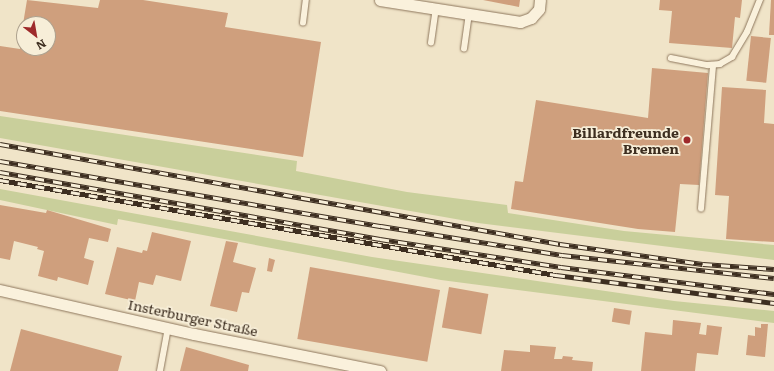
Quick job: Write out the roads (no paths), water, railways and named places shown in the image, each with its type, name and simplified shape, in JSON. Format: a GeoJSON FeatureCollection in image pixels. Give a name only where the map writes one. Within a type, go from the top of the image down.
{"type":"FeatureCollection","features":[{"type":"Feature","properties":{"kind":"street"},"geometry":{"type":"LineString","coordinates":[[380,0],[520,22],[531,18],[539,9],[540,0]]}},
{"type":"Feature","properties":{"kind":"street","name":"Insterburger Straße"},"geometry":{"type":"LineString","coordinates":[[0,290],[168,328],[380,371]]}},
{"type":"Feature","properties":{"kind":"lane"},"geometry":{"type":"LineString","coordinates":[[302,23],[306,0]]}},
{"type":"Feature","properties":{"kind":"lane"},"geometry":{"type":"LineString","coordinates":[[671,58],[713,65],[732,57],[747,32],[760,0]]}},
{"type":"Feature","properties":{"kind":"lane"},"geometry":{"type":"LineString","coordinates":[[431,43],[436,8]]}},
{"type":"Feature","properties":{"kind":"lane"},"geometry":{"type":"LineString","coordinates":[[464,49],[469,13]]}},
{"type":"Feature","properties":{"kind":"lane"},"geometry":{"type":"LineString","coordinates":[[701,209],[713,65]]}},
{"type":"Feature","properties":{"kind":"lane"},"geometry":{"type":"LineString","coordinates":[[160,371],[168,328]]}},
{"type":"Feature","properties":{"kind":"railway"},"geometry":{"type":"LineString","coordinates":[[0,144],[560,244],[703,264],[774,269]]}},
{"type":"Feature","properties":{"kind":"railway"},"geometry":{"type":"LineString","coordinates":[[0,161],[381,226],[562,255],[774,278]]}},
{"type":"Feature","properties":{"kind":"railway"},"geometry":{"type":"LineString","coordinates":[[0,172],[380,239],[561,267],[774,294]]}},
{"type":"Feature","properties":{"kind":"railway"},"geometry":{"type":"LineString","coordinates":[[0,180],[556,275],[774,303]]}},
{"type":"Feature","properties":{"kind":"place","name":"Billardfreunde Bremen"},"geometry":{"type":"Point","coordinates":[687,140]}}]}
